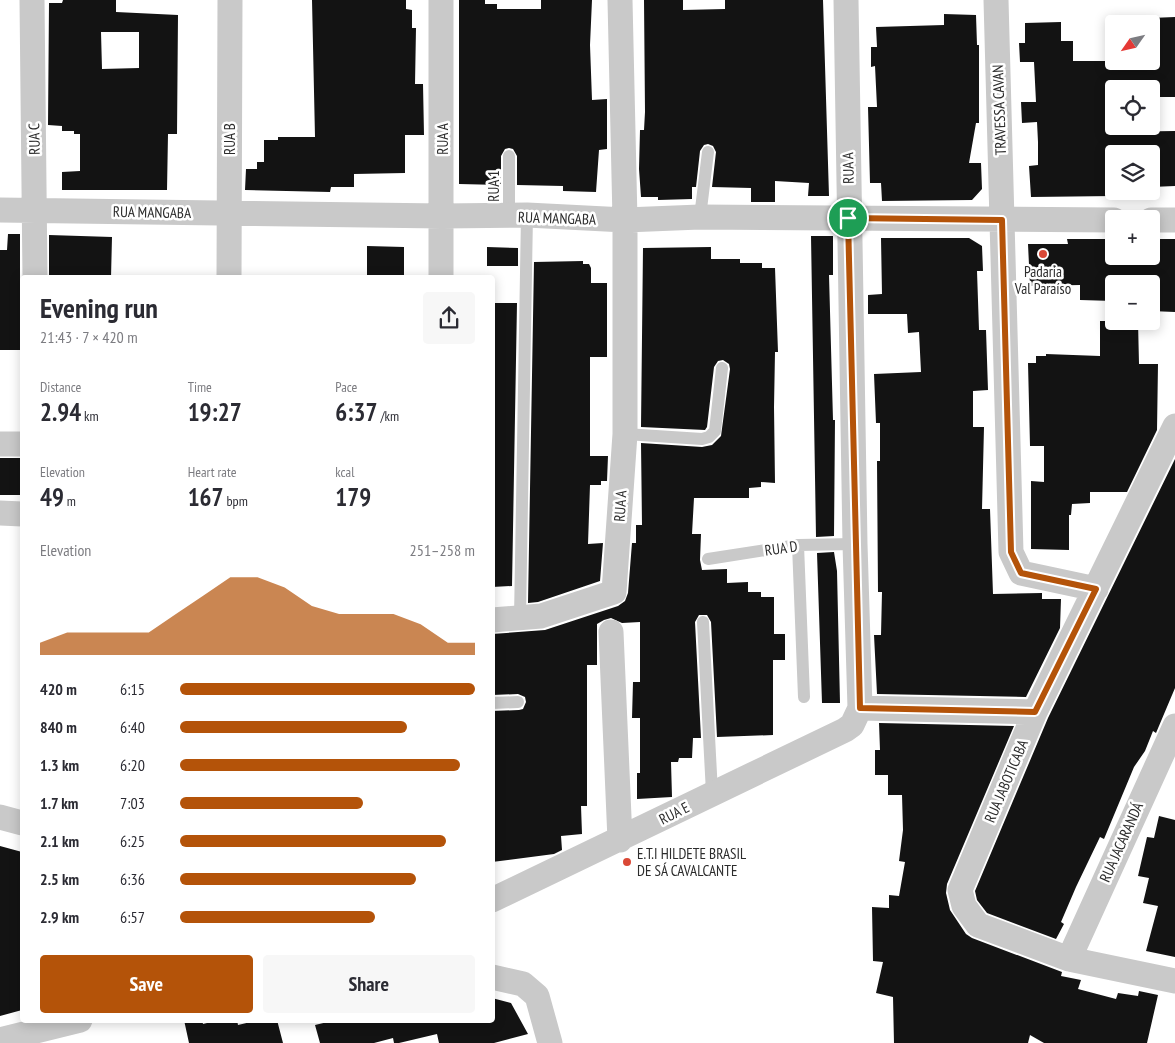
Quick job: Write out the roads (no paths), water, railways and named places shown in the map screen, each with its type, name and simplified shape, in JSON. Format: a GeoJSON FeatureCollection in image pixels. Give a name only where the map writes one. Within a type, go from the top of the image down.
{"type":"FeatureCollection","features":[{"type":"Feature","properties":{"kind":"street","name":"RUA C"},"geometry":{"type":"LineString","coordinates":[[32,0],[36,209],[35,275]]}},
{"type":"Feature","properties":{"kind":"street","name":"RUA B"},"geometry":{"type":"LineString","coordinates":[[229,275],[230,0]]}},
{"type":"Feature","properties":{"kind":"street","name":"RUA A"},"geometry":{"type":"LineString","coordinates":[[441,0],[441,275]]}},
{"type":"Feature","properties":{"kind":"street","name":"RUA A"},"geometry":{"type":"LineString","coordinates":[[520,618],[541,616],[614,592],[625,434],[625,220],[620,0]]}},
{"type":"Feature","properties":{"kind":"street","name":"RUA A"},"geometry":{"type":"LineString","coordinates":[[846,0],[857,715]]}},
{"type":"Feature","properties":{"kind":"street","name":"TRAVESSA CAVAN"},"geometry":{"type":"LineString","coordinates":[[996,0],[1011,552],[1021,573],[1096,589]]}},
{"type":"Feature","properties":{"kind":"street","name":"RUA MANGABA"},"geometry":{"type":"LineString","coordinates":[[0,210],[518,216],[625,220],[700,217],[1105,220]]}},
{"type":"Feature","properties":{"kind":"street"},"geometry":{"type":"LineString","coordinates":[[1160,220],[1175,220]]}},
{"type":"Feature","properties":{"kind":"street","name":"RUA JABOTICABA"},"geometry":{"type":"LineString","coordinates":[[1175,426],[1035,712],[960,890],[964,906],[978,925],[1068,959],[1175,981]]}},
{"type":"Feature","properties":{"kind":"street"},"geometry":{"type":"LineString","coordinates":[[0,444],[20,444]]}},
{"type":"Feature","properties":{"kind":"street"},"geometry":{"type":"LineString","coordinates":[[0,513],[20,514]]}},
{"type":"Feature","properties":{"kind":"street"},"geometry":{"type":"LineString","coordinates":[[495,620],[520,618]]}},
{"type":"Feature","properties":{"kind":"street"},"geometry":{"type":"LineString","coordinates":[[611,632],[620,840]]}},
{"type":"Feature","properties":{"kind":"street"},"geometry":{"type":"LineString","coordinates":[[857,715],[1035,712]]}},
{"type":"Feature","properties":{"kind":"street","name":"RUA E"},"geometry":{"type":"LineString","coordinates":[[495,899],[845,730],[857,715]]}},
{"type":"Feature","properties":{"kind":"street","name":"RUA JACARANDÁ"},"geometry":{"type":"LineString","coordinates":[[1068,959],[1175,726]]}},
{"type":"Feature","properties":{"kind":"street"},"geometry":{"type":"LineString","coordinates":[[0,817],[20,822]]}},
{"type":"Feature","properties":{"kind":"street"},"geometry":{"type":"LineString","coordinates":[[495,978],[523,984],[537,996],[550,1043]]}},
{"type":"Feature","properties":{"kind":"street"},"geometry":{"type":"LineString","coordinates":[[0,1040],[68,1023]]}},
{"type":"Feature","properties":{"kind":"lane"},"geometry":{"type":"LineString","coordinates":[[700,217],[708,152]]}},
{"type":"Feature","properties":{"kind":"lane","name":"RUA 1"},"geometry":{"type":"LineString","coordinates":[[509,156],[518,216],[520,618]]}},
{"type":"Feature","properties":{"kind":"lane"},"geometry":{"type":"LineString","coordinates":[[625,434],[702,439],[709,437],[715,431],[722,368]]}},
{"type":"Feature","properties":{"kind":"lane","name":"RUA D"},"geometry":{"type":"LineString","coordinates":[[708,559],[798,545],[855,544]]}},
{"type":"Feature","properties":{"kind":"lane"},"geometry":{"type":"LineString","coordinates":[[798,545],[804,697]]}},
{"type":"Feature","properties":{"kind":"lane"},"geometry":{"type":"LineString","coordinates":[[702,622],[712,794]]}},
{"type":"Feature","properties":{"kind":"lane"},"geometry":{"type":"LineString","coordinates":[[495,703],[518,702]]}},
{"type":"Feature","properties":{"kind":"place","name":"Padaria Val Paraíso"},"geometry":{"type":"Point","coordinates":[1043,254]}},
{"type":"Feature","properties":{"kind":"place","name":"E.T.I HILDETE BRASIL DE SÁ CAVALCANTE"},"geometry":{"type":"Point","coordinates":[627,862]}}]}
